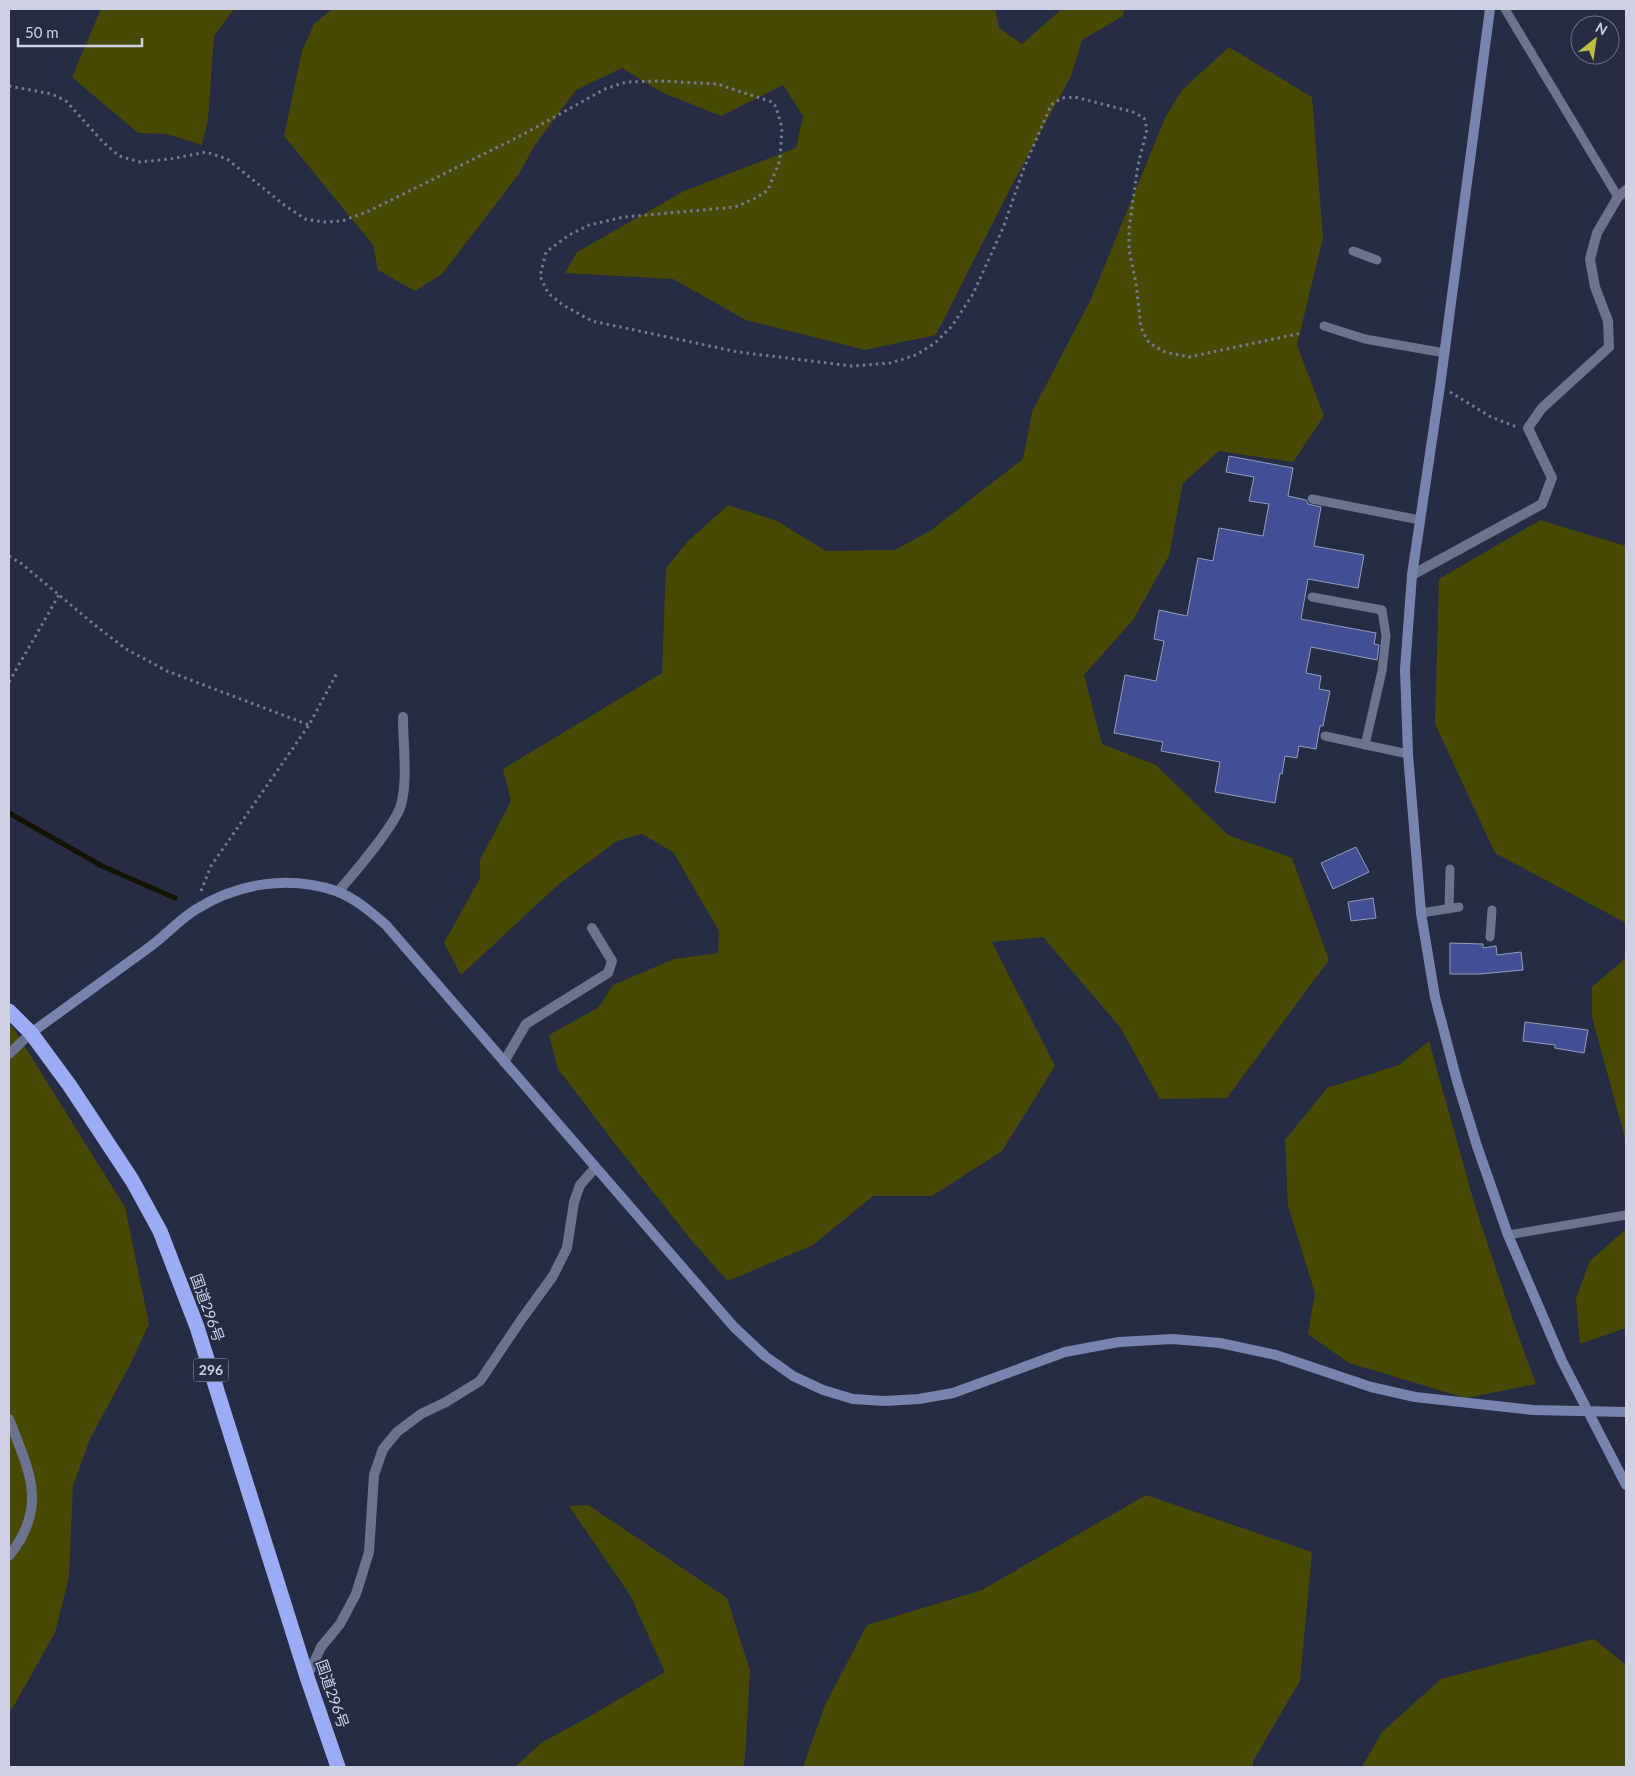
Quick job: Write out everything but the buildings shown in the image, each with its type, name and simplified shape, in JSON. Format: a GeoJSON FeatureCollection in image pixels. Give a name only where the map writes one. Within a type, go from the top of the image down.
{"type":"FeatureCollection","features":[{"type":"Feature","properties":{"kind":"highway","name":"国道296号"},"geometry":{"type":"LineString","coordinates":[[9,1010],[31,1033],[100,1129],[132,1180],[160,1231],[197,1327],[220,1396],[255,1515],[338,1767]]}},
{"type":"Feature","properties":{"kind":"street"},"geometry":{"type":"LineString","coordinates":[[1490,9],[1445,353],[1412,575],[1405,669],[1408,754],[1421,913],[1435,997],[1457,1081],[1508,1235],[1562,1361],[1626,1485]]}},
{"type":"Feature","properties":{"kind":"street"},"geometry":{"type":"LineString","coordinates":[[1412,575],[1542,504],[1552,478],[1528,428],[1542,408],[1609,347],[1608,321],[1595,287],[1590,259],[1597,232],[1622,193]]}},
{"type":"Feature","properties":{"kind":"street"},"geometry":{"type":"LineString","coordinates":[[338,892],[387,829],[400,808],[404,790],[403,717]]}},
{"type":"Feature","properties":{"kind":"street"},"geometry":{"type":"LineString","coordinates":[[9,1054],[31,1033],[157,942],[194,910],[223,895],[247,887],[269,883],[294,882],[318,886],[338,892],[363,906],[386,925],[734,1328],[764,1356],[793,1376],[823,1390],[854,1399],[885,1401],[919,1399],[953,1393],[1064,1352],[1119,1342],[1173,1340],[1220,1343],[1276,1355],[1370,1387],[1415,1397],[1533,1410],[1626,1412]]}},
{"type":"Feature","properties":{"kind":"street"},"geometry":{"type":"LineString","coordinates":[[504,1062],[526,1024],[608,973],[612,961],[592,928]]}},
{"type":"Feature","properties":{"kind":"street"},"geometry":{"type":"LineString","coordinates":[[307,1677],[321,1647],[340,1624],[356,1594],[369,1552],[374,1475],[383,1449],[397,1432],[420,1414],[446,1402],[480,1381],[553,1276],[567,1248],[574,1202],[580,1185],[595,1168]]}},
{"type":"Feature","properties":{"kind":"street"},"geometry":{"type":"LineString","coordinates":[[9,1419],[30,1474],[32,1502],[28,1522],[19,1544],[9,1556]]}},
{"type":"Feature","properties":{"kind":"lane"},"geometry":{"type":"LineString","coordinates":[[1505,9],[1622,193]]}},
{"type":"Feature","properties":{"kind":"lane"},"geometry":{"type":"LineString","coordinates":[[1353,251],[1377,260]]}},
{"type":"Feature","properties":{"kind":"lane"},"geometry":{"type":"LineString","coordinates":[[1324,326],[1365,338],[1445,353]]}},
{"type":"Feature","properties":{"kind":"lane"},"geometry":{"type":"LineString","coordinates":[[1312,499],[1420,520]]}},
{"type":"Feature","properties":{"kind":"lane"},"geometry":{"type":"LineString","coordinates":[[1312,597],[1382,610],[1386,636],[1382,671],[1365,745]]}},
{"type":"Feature","properties":{"kind":"lane"},"geometry":{"type":"LineString","coordinates":[[1325,736],[1408,754]]}},
{"type":"Feature","properties":{"kind":"lane"},"geometry":{"type":"LineString","coordinates":[[1449,909],[1450,869]]}},
{"type":"Feature","properties":{"kind":"lane"},"geometry":{"type":"LineString","coordinates":[[1421,913],[1458,907]]}},
{"type":"Feature","properties":{"kind":"lane"},"geometry":{"type":"LineString","coordinates":[[1490,937],[1492,910]]}},
{"type":"Feature","properties":{"kind":"lane"},"geometry":{"type":"LineString","coordinates":[[1508,1235],[1626,1215]]}},
{"type":"Feature","properties":{"kind":"path"},"geometry":{"type":"LineString","coordinates":[[9,86],[52,94],[66,101],[103,142],[119,156],[140,162],[170,159],[206,152],[227,159],[282,204],[305,218],[324,222],[342,221],[369,212],[522,135],[605,89],[626,82],[661,81],[718,84],[772,102],[776,107],[782,128],[780,160],[768,190],[756,198],[734,207],[624,217],[589,225],[569,235],[546,252],[540,276],[543,284],[548,293],[563,305],[592,321],[738,352],[852,366],[890,363],[916,355],[935,343],[952,326],[973,294],[999,236],[1024,168],[1051,105],[1062,98],[1075,97],[1134,112],[1144,118],[1147,129],[1138,165],[1129,230],[1129,250],[1136,283],[1141,328],[1149,343],[1165,352],[1189,357],[1302,333]]}},
{"type":"Feature","properties":{"kind":"path"},"geometry":{"type":"LineString","coordinates":[[1440,386],[1491,418],[1515,427],[1528,428]]}},
{"type":"Feature","properties":{"kind":"path"},"geometry":{"type":"LineString","coordinates":[[9,556],[22,564],[126,649],[167,671],[309,725]]}},
{"type":"Feature","properties":{"kind":"path"},"geometry":{"type":"LineString","coordinates":[[9,682],[59,595]]}},
{"type":"Feature","properties":{"kind":"path"},"geometry":{"type":"LineString","coordinates":[[194,910],[211,866],[309,725],[338,671]]}},
{"type":"Feature","properties":{"kind":"shaded area"},"geometry":{"type":"Polygon","coordinates":[[[101,9],[234,9],[214,36],[208,119],[202,145],[167,134],[138,133],[72,77],[101,9]]]}},
{"type":"Feature","properties":{"kind":"shaded area"},"geometry":{"type":"Polygon","coordinates":[[[332,9],[995,9],[999,28],[1022,44],[1062,9],[1124,9],[1123,16],[1082,40],[1071,76],[1012,185],[936,335],[865,350],[746,320],[673,279],[565,273],[577,252],[684,191],[796,148],[803,116],[783,85],[721,116],[661,92],[622,68],[576,90],[535,145],[519,174],[442,274],[415,291],[378,270],[373,245],[284,136],[302,51],[314,24],[332,9]]]}},
{"type":"Feature","properties":{"kind":"shaded area"},"geometry":{"type":"Polygon","coordinates":[[[1229,47],[1312,97],[1323,238],[1297,345],[1324,416],[1293,462],[1219,451],[1183,483],[1169,556],[1133,620],[1084,675],[1102,744],[1156,765],[1228,835],[1292,858],[1329,960],[1227,1098],[1160,1099],[1120,1027],[1043,937],[992,942],[1055,1066],[1002,1151],[932,1196],[873,1196],[813,1245],[728,1281],[692,1241],[558,1069],[549,1035],[599,1007],[613,985],[674,959],[718,953],[719,931],[673,852],[642,834],[617,841],[559,884],[461,975],[444,943],[480,878],[480,860],[511,801],[503,769],[662,673],[666,568],[688,541],[728,505],[777,521],[826,551],[895,550],[930,531],[1023,459],[1032,412],[1091,299],[1165,118],[1182,90],[1229,47]]]}},
{"type":"Feature","properties":{"kind":"shaded area"},"geometry":{"type":"Polygon","coordinates":[[[1540,520],[1626,546],[1626,923],[1495,853],[1435,724],[1439,579],[1540,520]]]}},
{"type":"Feature","properties":{"kind":"shaded area"},"geometry":{"type":"Polygon","coordinates":[[[1626,958],[1626,1142],[1592,1017],[1592,987],[1626,958]]]}},
{"type":"Feature","properties":{"kind":"shaded area"},"geometry":{"type":"Polygon","coordinates":[[[9,1024],[14,1029],[125,1207],[149,1324],[131,1363],[90,1439],[73,1486],[69,1577],[55,1633],[12,1709],[9,1708],[9,1024]]]}},
{"type":"Feature","properties":{"kind":"shaded area"},"geometry":{"type":"Polygon","coordinates":[[[1429,1041],[1475,1206],[1536,1384],[1466,1398],[1349,1363],[1308,1334],[1315,1293],[1288,1206],[1285,1140],[1327,1088],[1399,1065],[1429,1041]]]}},
{"type":"Feature","properties":{"kind":"shaded area"},"geometry":{"type":"Polygon","coordinates":[[[1626,1229],[1626,1328],[1580,1344],[1576,1298],[1590,1261],[1626,1229]]]}},
{"type":"Feature","properties":{"kind":"shaded area"},"geometry":{"type":"Polygon","coordinates":[[[1146,1495],[1312,1552],[1300,1681],[1253,1761],[1253,1767],[803,1767],[825,1705],[867,1625],[982,1590],[1146,1495]]]}},
{"type":"Feature","properties":{"kind":"shaded area"},"geometry":{"type":"Polygon","coordinates":[[[588,1505],[727,1598],[750,1670],[743,1767],[515,1767],[541,1743],[665,1672],[630,1595],[569,1506],[588,1505]]]}},
{"type":"Feature","properties":{"kind":"shaded area"},"geometry":{"type":"Polygon","coordinates":[[[1594,1639],[1626,1665],[1626,1767],[1362,1767],[1382,1732],[1441,1679],[1594,1639]]]}},
{"type":"Feature","properties":{"kind":"waterway"},"geometry":{"type":"LineString","coordinates":[[9,813],[102,866],[175,898]]}}]}
